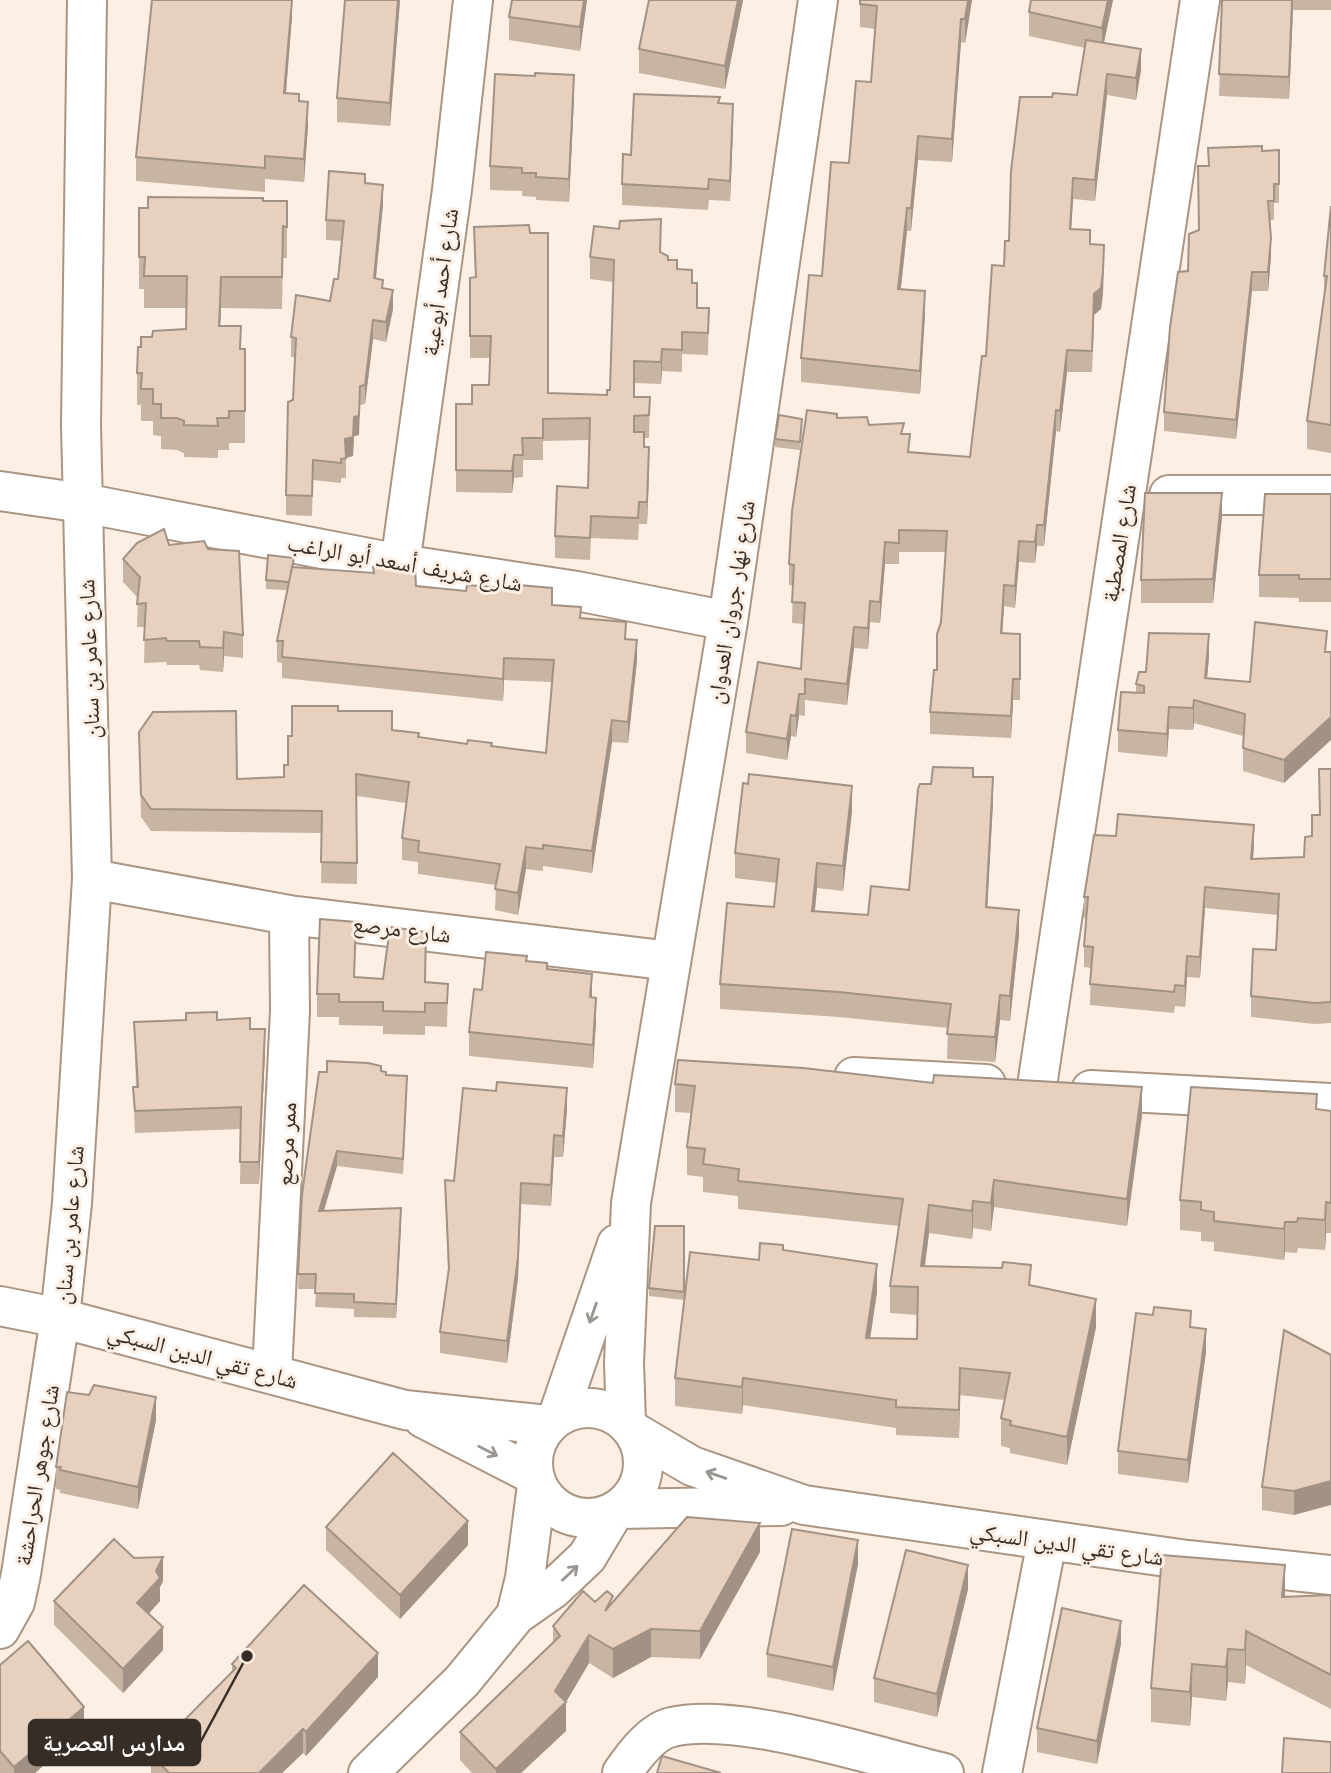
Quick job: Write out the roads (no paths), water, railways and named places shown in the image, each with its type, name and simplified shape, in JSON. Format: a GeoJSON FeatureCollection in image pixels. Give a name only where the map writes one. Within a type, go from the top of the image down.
{"type":"FeatureCollection","features":[{"type":"Feature","properties":{"kind":"street","name":"شارع عامر بن سنان"},"geometry":{"type":"LineString","coordinates":[[60,1318],[72,1203],[92,879],[83,503],[87,0]]}},
{"type":"Feature","properties":{"kind":"street","name":"شارع أحمد أبوعية"},"geometry":{"type":"LineString","coordinates":[[400,564],[452,190],[473,0]]}},
{"type":"Feature","properties":{"kind":"street","name":"شارع نهار جروان العدوان"},"geometry":{"type":"LineString","coordinates":[[630,1427],[624,1363],[631,1203],[728,621],[818,0]]}},
{"type":"Feature","properties":{"kind":"street","name":"شارع المصطبة"},"geometry":{"type":"LineString","coordinates":[[1037,1086],[1200,0]]}},
{"type":"Feature","properties":{"kind":"street","name":"شارع شريف أسعد أبو الراغب"},"geometry":{"type":"LineString","coordinates":[[0,491],[83,503],[400,564],[577,591],[728,621]]}},
{"type":"Feature","properties":{"kind":"street"},"geometry":{"type":"LineString","coordinates":[[1126,495],[1331,495]]}},
{"type":"Feature","properties":{"kind":"street","name":"شارع مرصع"},"geometry":{"type":"LineString","coordinates":[[92,879],[289,915],[671,961]]}},
{"type":"Feature","properties":{"kind":"street","name":"ممر مرصع"},"geometry":{"type":"LineString","coordinates":[[272,1373],[290,1011],[289,915]]}},
{"type":"Feature","properties":{"kind":"street"},"geometry":{"type":"LineString","coordinates":[[656,1065],[695,1067]]}},
{"type":"Feature","properties":{"kind":"street"},"geometry":{"type":"LineString","coordinates":[[824,1075],[1331,1103]]}},
{"type":"Feature","properties":{"kind":"street","name":"شارع نهار جروان العدوان"},"geometry":{"type":"LineString","coordinates":[[553,1421],[631,1203]]}},
{"type":"Feature","properties":{"kind":"street","name":"شارع تقي الدين السبكي"},"geometry":{"type":"LineString","coordinates":[[0,1306],[60,1318],[405,1410],[553,1421]]}},
{"type":"Feature","properties":{"kind":"street","name":"شارع جوهر الحراحشة"},"geometry":{"type":"LineString","coordinates":[[0,1629],[15,1602],[21,1574],[31,1488],[60,1318]]}},
{"type":"Feature","properties":{"kind":"street"},"geometry":{"type":"LineString","coordinates":[[368,1773],[462,1681],[516,1615],[553,1589],[587,1557],[617,1511],[634,1494],[642,1474],[643,1452],[630,1427],[610,1412],[593,1408],[574,1409],[553,1421],[538,1439],[533,1457],[535,1480],[525,1577],[516,1615]]}},
{"type":"Feature","properties":{"kind":"street","name":"شارع تقي الدين السبكي"},"geometry":{"type":"LineString","coordinates":[[405,1410],[535,1480]]}},
{"type":"Feature","properties":{"kind":"street","name":"شارع تقي الدين السبكي"},"geometry":{"type":"LineString","coordinates":[[630,1427],[692,1466],[804,1505]]}},
{"type":"Feature","properties":{"kind":"street"},"geometry":{"type":"LineString","coordinates":[[535,1480],[545,1499],[569,1516],[584,1519],[617,1511]]}},
{"type":"Feature","properties":{"kind":"street","name":"شارع تقي الدين السبكي"},"geometry":{"type":"LineString","coordinates":[[617,1511],[804,1505],[1047,1541],[1331,1574]]}},
{"type":"Feature","properties":{"kind":"street"},"geometry":{"type":"LineString","coordinates":[[1002,1773],[1047,1541]]}},
{"type":"Feature","properties":{"kind":"street"},"geometry":{"type":"LineString","coordinates":[[622,1773],[635,1754],[669,1727],[704,1723],[757,1729],[944,1773]]}},
{"type":"Feature","properties":{"kind":"place","name":"مدارس العصرية"},"geometry":{"type":"Point","coordinates":[247,1656]}}]}
